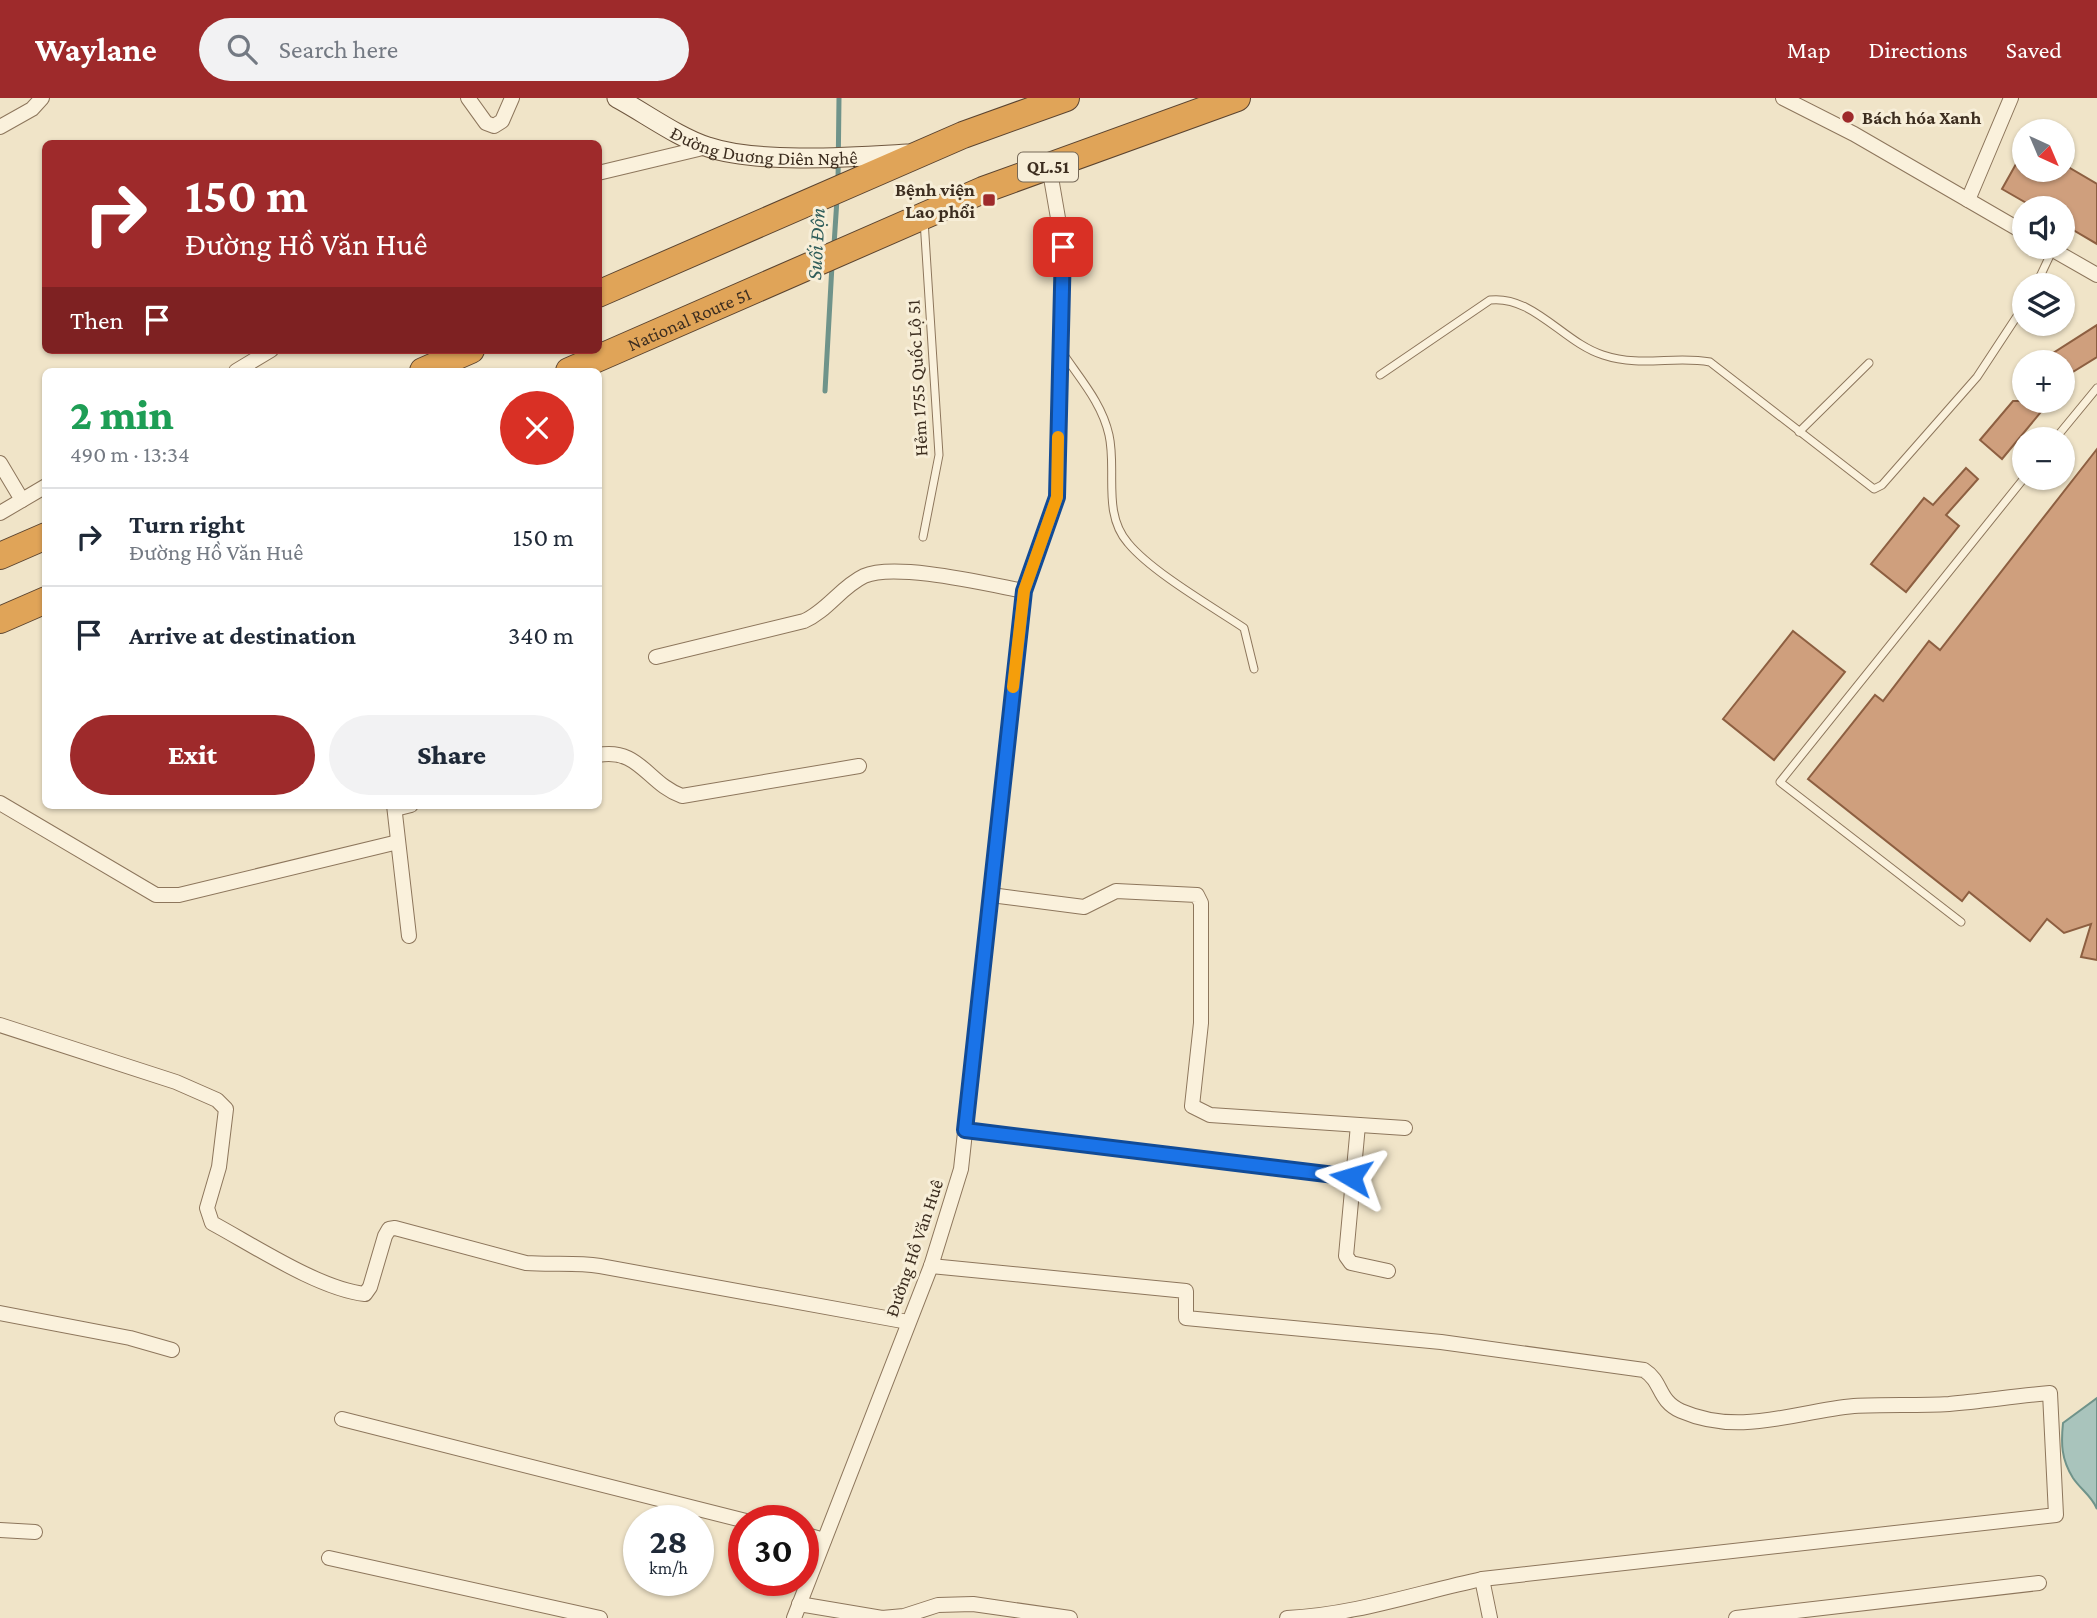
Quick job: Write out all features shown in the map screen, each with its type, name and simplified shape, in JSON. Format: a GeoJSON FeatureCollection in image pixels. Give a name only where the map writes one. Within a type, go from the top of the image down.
{"type":"FeatureCollection","features":[{"type":"Feature","properties":{"kind":"highway"},"geometry":{"type":"LineString","coordinates":[[602,292],[921,154],[1066,98]]}},
{"type":"Feature","properties":{"kind":"highway","name":"QL.51"},"geometry":{"type":"LineString","coordinates":[[923,216],[1049,166],[1237,98]]}},
{"type":"Feature","properties":{"kind":"highway","name":"National Route 51"},"geometry":{"type":"LineString","coordinates":[[576,368],[923,216]]}},
{"type":"Feature","properties":{"kind":"highway"},"geometry":{"type":"LineString","coordinates":[[430,368],[462,354]]}},
{"type":"Feature","properties":{"kind":"highway"},"geometry":{"type":"LineString","coordinates":[[0,556],[42,538]]}},
{"type":"Feature","properties":{"kind":"highway"},"geometry":{"type":"LineString","coordinates":[[0,620],[42,602]]}},
{"type":"Feature","properties":{"kind":"street"},"geometry":{"type":"LineString","coordinates":[[0,127],[32,109],[42,98]]}},
{"type":"Feature","properties":{"kind":"street"},"geometry":{"type":"LineString","coordinates":[[468,98],[486,122],[494,126],[502,121],[512,98]]}},
{"type":"Feature","properties":{"kind":"street","name":"Đường Duơng Diên Nghệ"},"geometry":{"type":"LineString","coordinates":[[617,98],[707,147],[752,155],[860,157],[921,154]]}},
{"type":"Feature","properties":{"kind":"street"},"geometry":{"type":"LineString","coordinates":[[1783,98],[1854,134],[2012,225]]}},
{"type":"Feature","properties":{"kind":"street"},"geometry":{"type":"LineString","coordinates":[[1968,200],[2011,98]]}},
{"type":"Feature","properties":{"kind":"street"},"geometry":{"type":"LineString","coordinates":[[602,172],[707,147]]}},
{"type":"Feature","properties":{"kind":"street","name":"Đường Hồ Văn Huê"},"geometry":{"type":"LineString","coordinates":[[797,1611],[931,1266],[955,1193],[965,1130],[1024,591],[1057,497],[1063,247],[1049,166]]}},
{"type":"Feature","properties":{"kind":"street"},"geometry":{"type":"LineString","coordinates":[[2070,259],[2097,275]]}},
{"type":"Feature","properties":{"kind":"street"},"geometry":{"type":"LineString","coordinates":[[241,368],[264,354]]}},
{"type":"Feature","properties":{"kind":"street"},"geometry":{"type":"LineString","coordinates":[[0,463],[22,500]]}},
{"type":"Feature","properties":{"kind":"street"},"geometry":{"type":"LineString","coordinates":[[0,513],[42,488]]}},
{"type":"Feature","properties":{"kind":"street"},"geometry":{"type":"LineString","coordinates":[[656,657],[804,621],[817,615],[862,577],[881,570],[953,578],[1024,591]]}},
{"type":"Feature","properties":{"kind":"street"},"geometry":{"type":"LineString","coordinates":[[602,754],[614,752],[625,755],[666,788],[682,796],[859,766]]}},
{"type":"Feature","properties":{"kind":"street"},"geometry":{"type":"LineString","coordinates":[[0,803],[156,895],[179,895],[398,842]]}},
{"type":"Feature","properties":{"kind":"street"},"geometry":{"type":"LineString","coordinates":[[394,809],[409,936]]}},
{"type":"Feature","properties":{"kind":"street"},"geometry":{"type":"LineString","coordinates":[[991,895],[1084,907],[1116,891],[1197,895],[1201,903],[1201,1023],[1192,1106],[1210,1115],[1405,1128]]}},
{"type":"Feature","properties":{"kind":"street"},"geometry":{"type":"LineString","coordinates":[[0,1025],[176,1082],[217,1100],[226,1109],[219,1167],[207,1208],[212,1223],[282,1261],[351,1292],[365,1294],[370,1287],[385,1236],[388,1229],[395,1228],[526,1263],[568,1261],[908,1322]]}},
{"type":"Feature","properties":{"kind":"street"},"geometry":{"type":"LineString","coordinates":[[1358,1125],[1351,1177],[1347,1259],[1388,1271]]}},
{"type":"Feature","properties":{"kind":"street"},"geometry":{"type":"LineString","coordinates":[[965,1130],[1351,1177]]}},
{"type":"Feature","properties":{"kind":"street"},"geometry":{"type":"LineString","coordinates":[[931,1266],[1186,1291],[1186,1318],[1441,1342],[1644,1370],[1654,1376],[1662,1398],[1672,1406],[1683,1412],[1732,1422],[1781,1420],[1850,1406],[1948,1404],[2050,1393],[2056,1515],[1482,1579],[1336,1614],[1287,1618]]}},
{"type":"Feature","properties":{"kind":"street"},"geometry":{"type":"LineString","coordinates":[[0,1313],[130,1338],[172,1350]]}},
{"type":"Feature","properties":{"kind":"street"},"geometry":{"type":"LineString","coordinates":[[342,1419],[527,1468],[728,1517]]}},
{"type":"Feature","properties":{"kind":"street"},"geometry":{"type":"LineString","coordinates":[[0,1530],[35,1532]]}},
{"type":"Feature","properties":{"kind":"street"},"geometry":{"type":"LineString","coordinates":[[819,1538],[824,1539]]}},
{"type":"Feature","properties":{"kind":"street"},"geometry":{"type":"LineString","coordinates":[[329,1558],[600,1618]]}},
{"type":"Feature","properties":{"kind":"street"},"geometry":{"type":"LineString","coordinates":[[1482,1579],[1490,1618]]}},
{"type":"Feature","properties":{"kind":"street"},"geometry":{"type":"LineString","coordinates":[[1736,1618],[2039,1583]]}},
{"type":"Feature","properties":{"kind":"street"},"geometry":{"type":"LineString","coordinates":[[1381,1618],[1384,1601]]}},
{"type":"Feature","properties":{"kind":"street"},"geometry":{"type":"LineString","coordinates":[[797,1611],[882,1618],[904,1616],[938,1605],[972,1604],[1070,1618]]}},
{"type":"Feature","properties":{"kind":"lane","name":"Hẻm 1755 Quốc Lộ 51"},"geometry":{"type":"LineString","coordinates":[[923,216],[939,455],[923,537]]}},
{"type":"Feature","properties":{"kind":"lane"},"geometry":{"type":"LineString","coordinates":[[1380,375],[1490,300],[1508,298],[1602,355],[1647,363],[1691,358],[1710,362],[1874,489],[1882,485],[1977,377],[2012,324]]}},
{"type":"Feature","properties":{"kind":"lane"},"geometry":{"type":"LineString","coordinates":[[1059,349],[1100,407],[1110,436],[1111,503],[1126,542],[1171,579],[1244,628],[1254,669]]}},
{"type":"Feature","properties":{"kind":"lane"},"geometry":{"type":"LineString","coordinates":[[1799,432],[1869,363]]}},
{"type":"Feature","properties":{"kind":"lane"},"geometry":{"type":"LineString","coordinates":[[2065,427],[2097,387]]}},
{"type":"Feature","properties":{"kind":"lane"},"geometry":{"type":"LineString","coordinates":[[1961,922],[1780,782],[2015,490]]}},
{"type":"Feature","properties":{"kind":"water"},"geometry":{"type":"Polygon","coordinates":[[[2097,1398],[2097,1509],[2069,1471],[2064,1458],[2062,1437],[2063,1423],[2097,1398]]]}},
{"type":"Feature","properties":{"kind":"building"},"geometry":{"type":"Polygon","coordinates":[[[2012,171],[2012,182],[2076,182],[2076,172],[2097,184],[2097,244],[2075,231],[2075,196],[2014,196],[2002,189],[2012,171]]]}},
{"type":"Feature","properties":{"kind":"building"},"geometry":{"type":"Polygon","coordinates":[[[2097,325],[2097,357],[2075,371],[2075,350],[2058,350],[2097,325]]]}},
{"type":"Feature","properties":{"kind":"building"},"geometry":{"type":"Polygon","coordinates":[[[2012,402],[2012,413],[2040,413],[2028,427],[2012,427],[2012,447],[2002,459],[1980,440],[2012,402]]]}},
{"type":"Feature","properties":{"kind":"building"},"geometry":{"type":"Polygon","coordinates":[[[2097,449],[2097,960],[2081,957],[2091,924],[2064,933],[2047,919],[2030,941],[1969,892],[1962,901],[1808,779],[1875,695],[1883,701],[1929,641],[1940,650],[2065,490],[2075,490],[2075,477],[2097,449]]]}},
{"type":"Feature","properties":{"kind":"building"},"geometry":{"type":"Polygon","coordinates":[[[1966,468],[1978,479],[1946,515],[1959,526],[1906,592],[1871,564],[1924,498],[1933,505],[1966,468]]]}},
{"type":"Feature","properties":{"kind":"building"},"geometry":{"type":"Polygon","coordinates":[[[1793,631],[1845,672],[1774,760],[1723,719],[1793,631]]]}},
{"type":"Feature","properties":{"kind":"waterway","name":"Suối Độn"},"geometry":{"type":"LineString","coordinates":[[838,182],[839,98]]}},
{"type":"Feature","properties":{"kind":"waterway","name":"Suối Độn"},"geometry":{"type":"LineString","coordinates":[[834,245],[837,199]]}},
{"type":"Feature","properties":{"kind":"waterway","name":"Suối Độn"},"geometry":{"type":"LineString","coordinates":[[825,391],[832,265]]}},
{"type":"Feature","properties":{"kind":"slow traffic"},"geometry":{"type":"LineString","coordinates":[[1013,687],[1024,591],[1057,497],[1058,437]]}},
{"type":"Feature","properties":{"kind":"place","name":"Bách hóa Xanh"},"geometry":{"type":"Point","coordinates":[1848,117]}},
{"type":"Feature","properties":{"kind":"place","name":"Bệnh viện Lao phổi"},"geometry":{"type":"Point","coordinates":[989,200]}},
{"type":"Feature","properties":{"kind":"route"},"geometry":{"type":"LineString","coordinates":[[1063,247],[1057,497],[1024,591],[965,1130],[1351,1177]]}}]}
